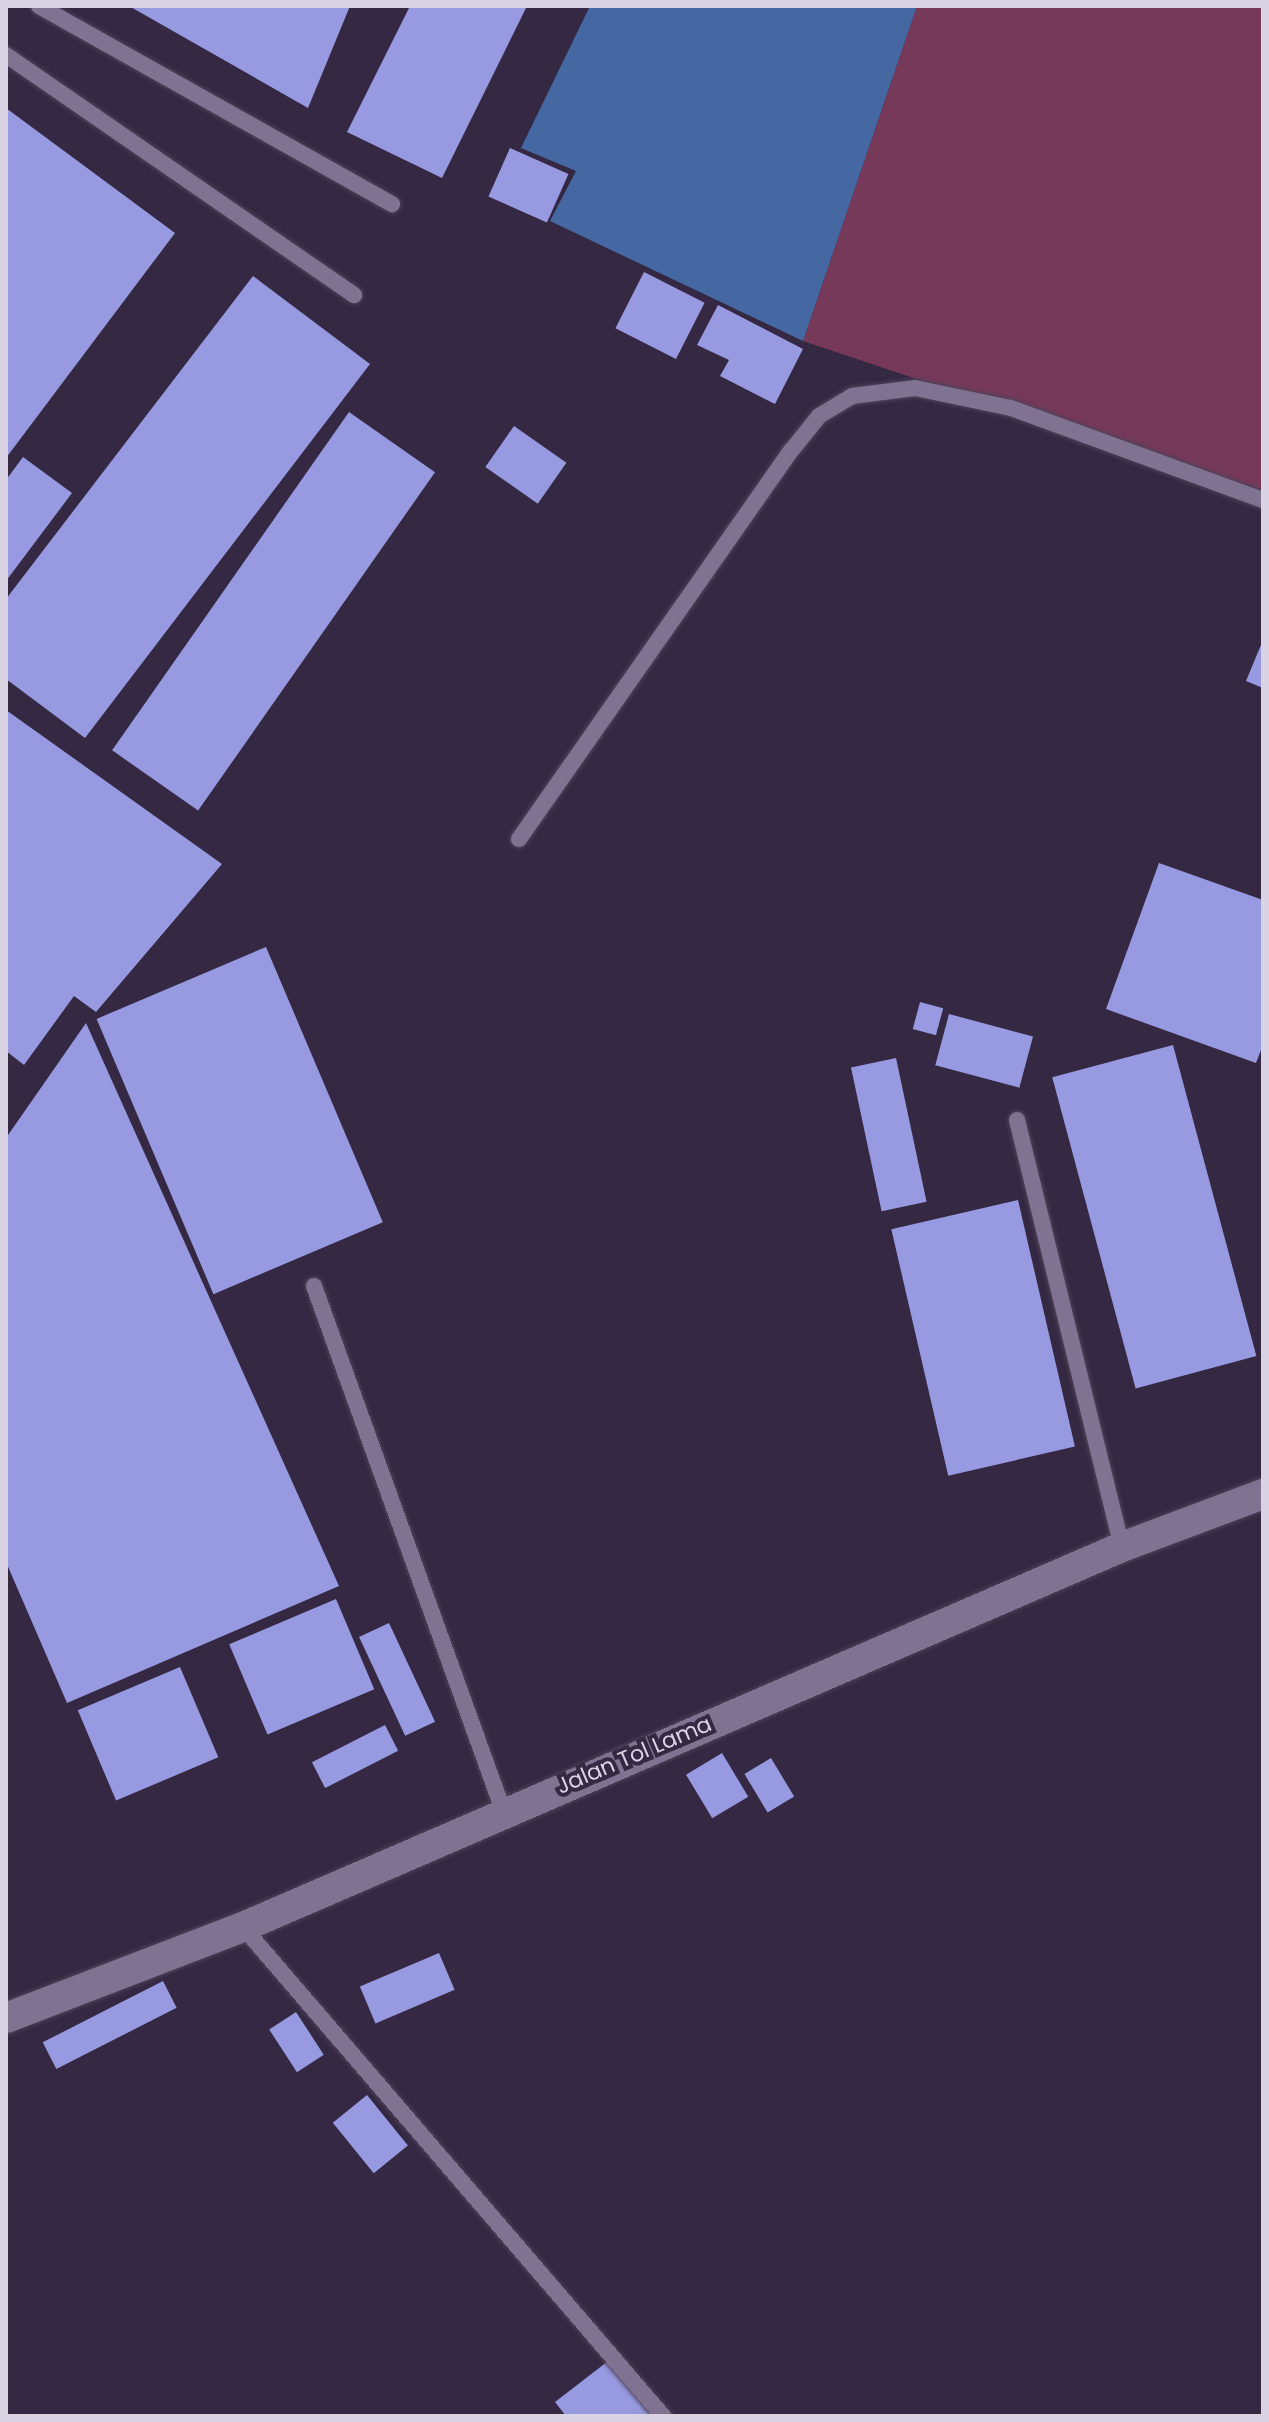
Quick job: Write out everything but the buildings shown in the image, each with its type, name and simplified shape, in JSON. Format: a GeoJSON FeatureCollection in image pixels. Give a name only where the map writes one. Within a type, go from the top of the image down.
{"type":"FeatureCollection","features":[{"type":"Feature","properties":{"kind":"street","name":"Jalan Tol Lama"},"geometry":{"type":"LineString","coordinates":[[6,2018],[243,1927],[503,1810],[1122,1547],[1263,1494]]}},
{"type":"Feature","properties":{"kind":"lane"},"geometry":{"type":"LineString","coordinates":[[39,6],[392,204]]}},
{"type":"Feature","properties":{"kind":"lane"},"geometry":{"type":"LineString","coordinates":[[6,55],[354,295]]}},
{"type":"Feature","properties":{"kind":"lane"},"geometry":{"type":"LineString","coordinates":[[519,839],[791,451],[819,416],[852,396],[915,388],[1011,408],[1263,500]]}},
{"type":"Feature","properties":{"kind":"lane"},"geometry":{"type":"LineString","coordinates":[[1017,1120],[1122,1547]]}},
{"type":"Feature","properties":{"kind":"lane"},"geometry":{"type":"LineString","coordinates":[[314,1286],[503,1810]]}},
{"type":"Feature","properties":{"kind":"lane"},"geometry":{"type":"LineString","coordinates":[[243,1927],[663,2416]]}},
{"type":"Feature","properties":{"kind":"shaded area"},"geometry":{"type":"Polygon","coordinates":[[[917,6],[1263,6],[1263,495],[803,341],[917,6]]]}},
{"type":"Feature","properties":{"kind":"water"},"geometry":{"type":"Polygon","coordinates":[[[590,6],[917,6],[803,341],[550,221],[576,171],[521,148],[590,6]]]}}]}
